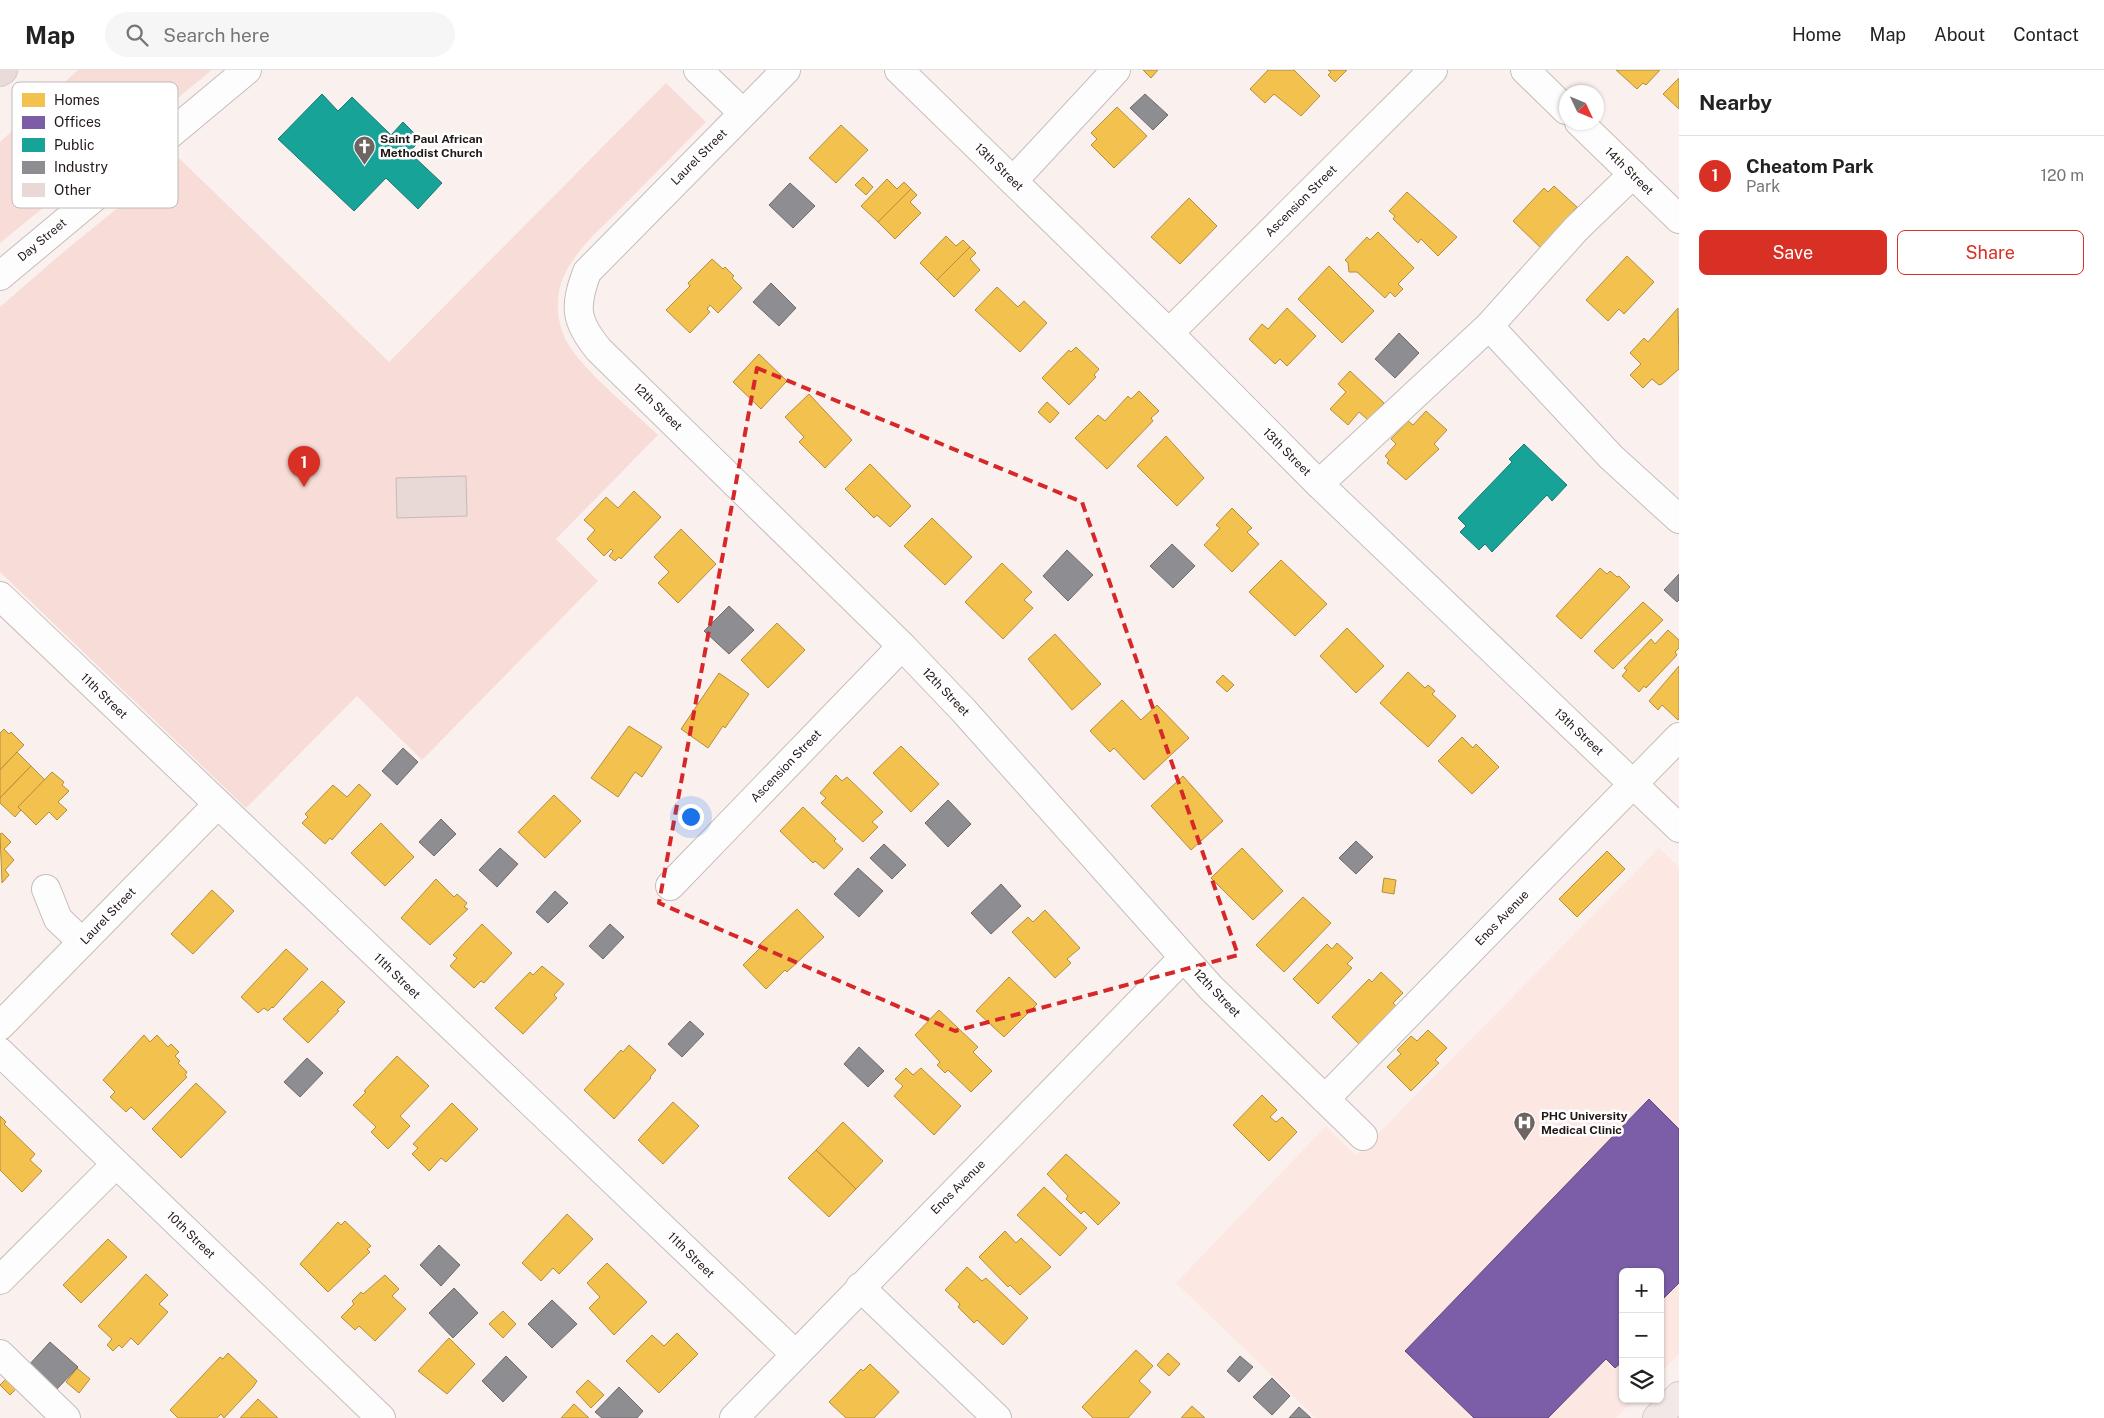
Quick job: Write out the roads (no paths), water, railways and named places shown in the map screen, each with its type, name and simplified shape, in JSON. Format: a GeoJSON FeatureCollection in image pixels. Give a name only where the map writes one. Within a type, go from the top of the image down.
{"type":"FeatureCollection","features":[{"type":"Feature","properties":{"kind":"main road"},"geometry":{"type":"LineString","coordinates":[[1658,1418],[1679,1396]]}},
{"type":"Feature","properties":{"kind":"street","name":"Day Street"},"geometry":{"type":"LineString","coordinates":[[178,128],[247,70]]}},
{"type":"Feature","properties":{"kind":"street"},"geometry":{"type":"LineString","coordinates":[[698,70],[743,113]]}},
{"type":"Feature","properties":{"kind":"street","name":"Laurel Street"},"geometry":{"type":"LineString","coordinates":[[612,245],[786,70]]}},
{"type":"Feature","properties":{"kind":"street","name":"13th Street"},"geometry":{"type":"LineString","coordinates":[[899,70],[1169,332],[1319,484],[1679,828]]}},
{"type":"Feature","properties":{"kind":"street"},"geometry":{"type":"LineString","coordinates":[[1013,181],[1116,70]]}},
{"type":"Feature","properties":{"kind":"street","name":"Ascension Street"},"geometry":{"type":"LineString","coordinates":[[1169,332],[1433,70]]}},
{"type":"Feature","properties":{"kind":"street"},"geometry":{"type":"LineString","coordinates":[[1525,70],[1559,103]]}},
{"type":"Feature","properties":{"kind":"street","name":"14th Street"},"geometry":{"type":"LineString","coordinates":[[1587,130],[1679,219]]}},
{"type":"Feature","properties":{"kind":"street"},"geometry":{"type":"LineString","coordinates":[[1319,484],[1490,326],[1576,229],[1633,174]]}},
{"type":"Feature","properties":{"kind":"street","name":"Day Street"},"geometry":{"type":"LineString","coordinates":[[0,276],[82,208]]}},
{"type":"Feature","properties":{"kind":"street","name":"12th Street"},"geometry":{"type":"LineString","coordinates":[[612,245],[587,272],[579,295],[579,315],[585,334],[599,350],[902,646],[964,711],[1211,988],[1363,1136]]}},
{"type":"Feature","properties":{"kind":"street"},"geometry":{"type":"LineString","coordinates":[[1490,326],[1611,457],[1679,520]]}},
{"type":"Feature","properties":{"kind":"street","name":"11th Street"},"geometry":{"type":"LineString","coordinates":[[0,596],[217,805],[795,1354]]}},
{"type":"Feature","properties":{"kind":"street","name":"Ascension Street"},"geometry":{"type":"LineString","coordinates":[[670,886],[902,646]]}},
{"type":"Feature","properties":{"kind":"street","name":"Enos Avenue"},"geometry":{"type":"LineString","coordinates":[[1325,1099],[1679,737]]}},
{"type":"Feature","properties":{"kind":"street","name":"Laurel Street"},"geometry":{"type":"LineString","coordinates":[[0,1026],[217,805]]}},
{"type":"Feature","properties":{"kind":"street"},"geometry":{"type":"LineString","coordinates":[[46,889],[58,919],[82,942]]}},
{"type":"Feature","properties":{"kind":"street","name":"Enos Avenue"},"geometry":{"type":"LineString","coordinates":[[734,1418],[1183,958]]}},
{"type":"Feature","properties":{"kind":"street","name":"10th Street"},"geometry":{"type":"LineString","coordinates":[[0,1052],[381,1418]]}},
{"type":"Feature","properties":{"kind":"street"},"geometry":{"type":"LineString","coordinates":[[0,1280],[116,1164]]}},
{"type":"Feature","properties":{"kind":"street"},"geometry":{"type":"LineString","coordinates":[[860,1287],[997,1418]]}},
{"type":"Feature","properties":{"kind":"street"},"geometry":{"type":"LineString","coordinates":[[0,1354],[66,1418]]}},
{"type":"Feature","properties":{"kind":"place","name":"Saint Paul African Methodist Church"},"geometry":{"type":"Point","coordinates":[364,165]}},
{"type":"Feature","properties":{"kind":"place","name":"Cheatom Park"},"geometry":{"type":"Point","coordinates":[304,487]}},
{"type":"Feature","properties":{"kind":"place","name":"PHC University Medical Clinic"},"geometry":{"type":"Point","coordinates":[1525,1142]}}]}
